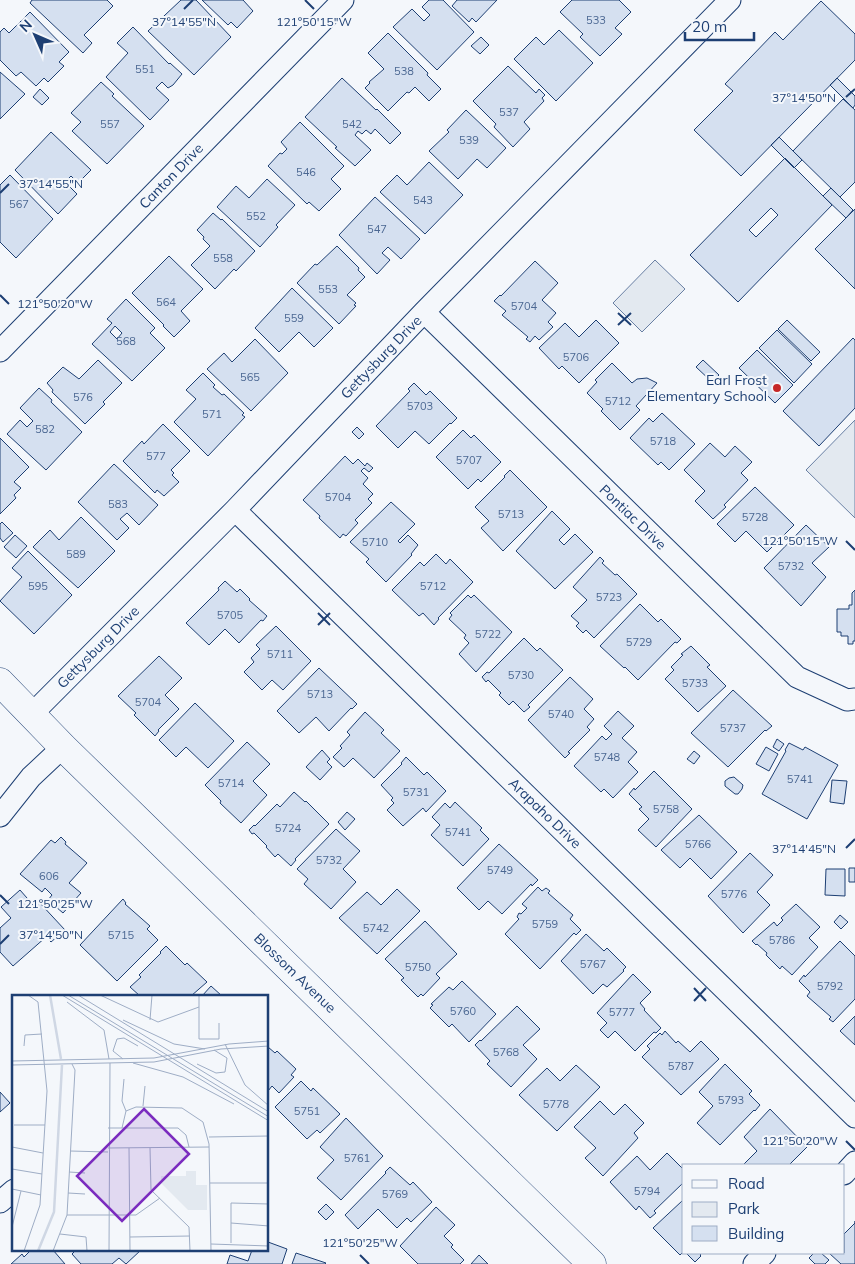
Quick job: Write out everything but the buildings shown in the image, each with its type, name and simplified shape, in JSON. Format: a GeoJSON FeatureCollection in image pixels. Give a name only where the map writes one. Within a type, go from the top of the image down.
{"type":"FeatureCollection","features":[{"type":"Feature","properties":{"kind":"street","name":"Canton Drive"},"geometry":{"type":"LineString","coordinates":[[0,351],[343,0]]}},
{"type":"Feature","properties":{"kind":"street","name":"Gettysburg Drive"},"geometry":{"type":"LineString","coordinates":[[32,714],[234,510],[424,312],[730,0]]}},
{"type":"Feature","properties":{"kind":"street","name":"Pontiac Drive"},"geometry":{"type":"LineString","coordinates":[[424,312],[797,677],[847,700],[855,699]]}},
{"type":"Feature","properties":{"kind":"street","name":"Arapaho Drive"},"geometry":{"type":"LineString","coordinates":[[234,510],[855,1117]]}},
{"type":"Feature","properties":{"kind":"street","name":"Blossom Avenue"},"geometry":{"type":"LineString","coordinates":[[0,682],[592,1264]]}},
{"type":"Feature","properties":{"kind":"street"},"geometry":{"type":"LineString","coordinates":[[0,816],[31,777],[63,746]]}},
{"type":"Feature","properties":{"kind":"street"},"geometry":{"type":"LineString","coordinates":[[845,1173],[855,1162]]}},
{"type":"Feature","properties":{"kind":"street"},"geometry":{"type":"LineString","coordinates":[[0,1202],[12,1192]]}},
{"type":"Feature","properties":{"kind":"street"},"geometry":{"type":"LineString","coordinates":[[754,1264],[765,1254]]}},
{"type":"Feature","properties":{"kind":"green space"},"geometry":{"type":"Polygon","coordinates":[[[655,260],[685,289],[642,332],[613,303],[655,260]]]}},
{"type":"Feature","properties":{"kind":"green space"},"geometry":{"type":"Polygon","coordinates":[[[855,420],[855,518],[806,470],[855,420]]]}},
{"type":"Feature","properties":{"kind":"place","name":"Earl Frost Elementary School"},"geometry":{"type":"Point","coordinates":[777,388]}}]}
